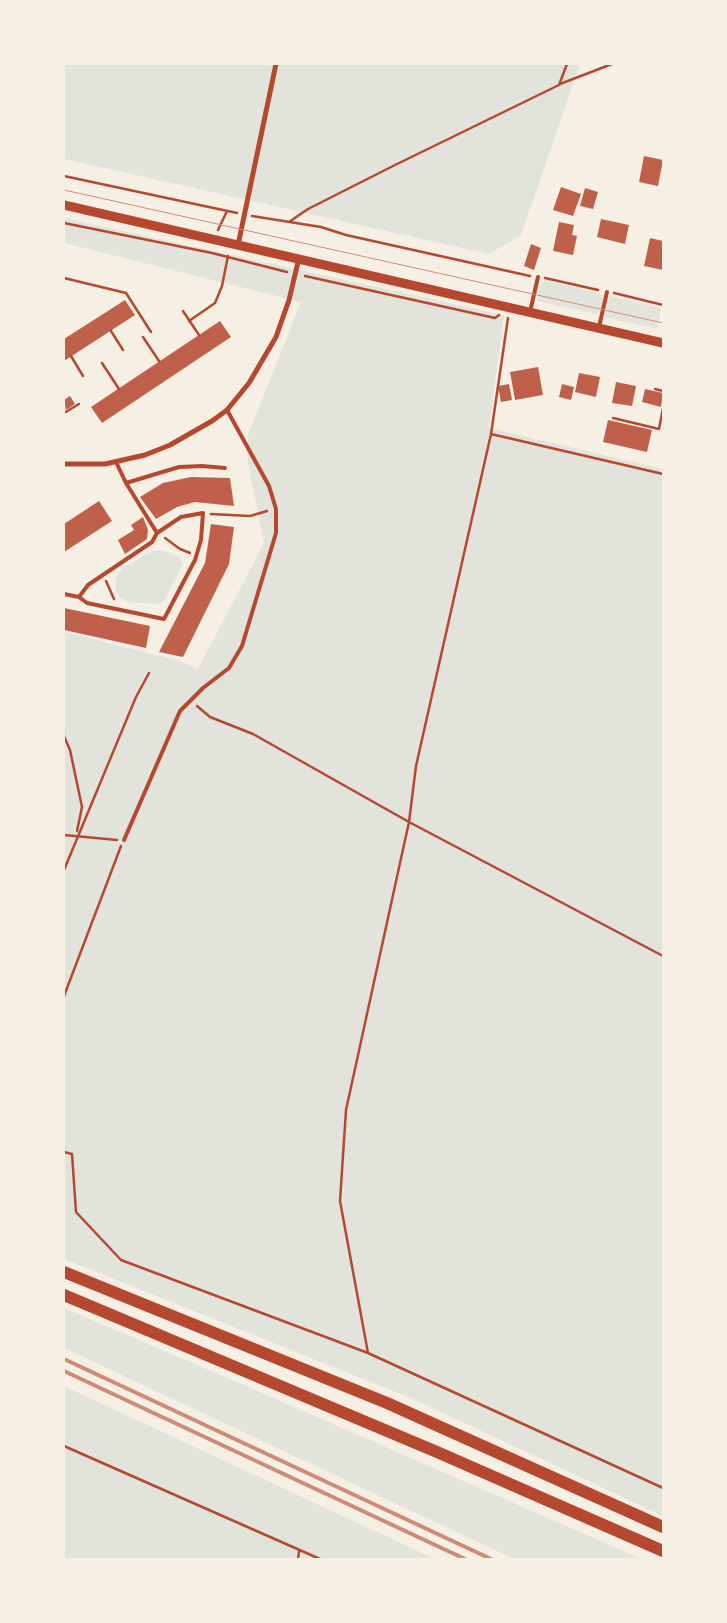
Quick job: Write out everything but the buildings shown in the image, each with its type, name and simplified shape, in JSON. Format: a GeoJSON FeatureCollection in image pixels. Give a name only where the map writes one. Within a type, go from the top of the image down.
{"type":"FeatureCollection","features":[{"type":"Feature","properties":{"kind":"main road"},"geometry":{"type":"LineString","coordinates":[[64,1272],[387,1403],[663,1527]]}},
{"type":"Feature","properties":{"kind":"main road"},"geometry":{"type":"LineString","coordinates":[[64,1295],[438,1452],[663,1551]]}},
{"type":"Feature","properties":{"kind":"street"},"geometry":{"type":"LineString","coordinates":[[238,245],[276,64]]}},
{"type":"Feature","properties":{"kind":"street"},"geometry":{"type":"LineString","coordinates":[[64,205],[510,308],[663,340]]}},
{"type":"Feature","properties":{"kind":"street"},"geometry":{"type":"LineString","coordinates":[[64,464],[105,464],[145,455],[170,445],[212,421],[227,410],[249,383],[276,337],[285,315],[299,258]]}},
{"type":"Feature","properties":{"kind":"lane"},"geometry":{"type":"LineString","coordinates":[[530,312],[538,277]]}},
{"type":"Feature","properties":{"kind":"lane"},"geometry":{"type":"LineString","coordinates":[[599,328],[608,292]]}},
{"type":"Feature","properties":{"kind":"lane"},"geometry":{"type":"LineString","coordinates":[[124,840],[180,711],[190,700],[229,668],[242,646],[276,533],[276,509],[269,486],[227,410]]}},
{"type":"Feature","properties":{"kind":"lane"},"geometry":{"type":"LineString","coordinates":[[116,462],[126,483],[157,533]]}},
{"type":"Feature","properties":{"kind":"lane"},"geometry":{"type":"LineString","coordinates":[[126,483],[179,467],[225,468]]}},
{"type":"Feature","properties":{"kind":"lane"},"geometry":{"type":"LineString","coordinates":[[64,594],[79,597],[87,603],[164,619],[197,555],[203,514],[181,517],[157,533],[152,542],[88,586],[79,597]]}},
{"type":"Feature","properties":{"kind":"path"},"geometry":{"type":"LineString","coordinates":[[559,85],[568,64]]}},
{"type":"Feature","properties":{"kind":"path"},"geometry":{"type":"LineString","coordinates":[[288,223],[308,209],[359,183],[559,85],[612,64]]}},
{"type":"Feature","properties":{"kind":"path"},"geometry":{"type":"LineString","coordinates":[[64,176],[236,213]]}},
{"type":"Feature","properties":{"kind":"path"},"geometry":{"type":"LineString","coordinates":[[266,219],[321,227],[663,304]]}},
{"type":"Feature","properties":{"kind":"path"},"geometry":{"type":"LineString","coordinates":[[64,223],[228,256],[276,270]]}},
{"type":"Feature","properties":{"kind":"path"},"geometry":{"type":"LineString","coordinates":[[190,320],[215,303],[222,286],[228,256]]}},
{"type":"Feature","properties":{"kind":"path"},"geometry":{"type":"LineString","coordinates":[[64,278],[126,293],[151,332]]}},
{"type":"Feature","properties":{"kind":"path"},"geometry":{"type":"LineString","coordinates":[[314,278],[495,318],[510,308]]}},
{"type":"Feature","properties":{"kind":"path"},"geometry":{"type":"LineString","coordinates":[[368,1352],[340,1201],[346,1110],[359,1042],[408,822],[416,766],[491,434],[510,308]]}},
{"type":"Feature","properties":{"kind":"path"},"geometry":{"type":"LineString","coordinates":[[183,311],[199,335]]}},
{"type":"Feature","properties":{"kind":"path"},"geometry":{"type":"LineString","coordinates":[[111,331],[123,350]]}},
{"type":"Feature","properties":{"kind":"path"},"geometry":{"type":"LineString","coordinates":[[143,337],[159,361]]}},
{"type":"Feature","properties":{"kind":"path"},"geometry":{"type":"LineString","coordinates":[[71,356],[83,376]]}},
{"type":"Feature","properties":{"kind":"path"},"geometry":{"type":"LineString","coordinates":[[102,363],[119,389]]}},
{"type":"Feature","properties":{"kind":"path"},"geometry":{"type":"LineString","coordinates":[[655,390],[663,391]]}},
{"type":"Feature","properties":{"kind":"path"},"geometry":{"type":"LineString","coordinates":[[64,414],[79,404]]}},
{"type":"Feature","properties":{"kind":"path"},"geometry":{"type":"LineString","coordinates":[[613,418],[659,429],[663,408]]}},
{"type":"Feature","properties":{"kind":"path"},"geometry":{"type":"LineString","coordinates":[[491,434],[663,474]]}},
{"type":"Feature","properties":{"kind":"path"},"geometry":{"type":"LineString","coordinates":[[203,514],[250,516],[276,509]]}},
{"type":"Feature","properties":{"kind":"path"},"geometry":{"type":"LineString","coordinates":[[157,533],[180,550],[197,555]]}},
{"type":"Feature","properties":{"kind":"path"},"geometry":{"type":"LineString","coordinates":[[104,575],[120,610]]}},
{"type":"Feature","properties":{"kind":"path"},"geometry":{"type":"LineString","coordinates":[[64,870],[136,697],[149,673]]}},
{"type":"Feature","properties":{"kind":"path"},"geometry":{"type":"LineString","coordinates":[[190,700],[210,717],[254,734],[408,822],[663,956]]}},
{"type":"Feature","properties":{"kind":"path"},"geometry":{"type":"LineString","coordinates":[[64,736],[70,750],[82,807],[76,838]]}},
{"type":"Feature","properties":{"kind":"path"},"geometry":{"type":"LineString","coordinates":[[64,835],[76,838],[124,840],[64,996]]}},
{"type":"Feature","properties":{"kind":"path"},"geometry":{"type":"LineString","coordinates":[[64,1152],[72,1154],[76,1212],[121,1260],[368,1352],[663,1488]]}},
{"type":"Feature","properties":{"kind":"path"},"geometry":{"type":"LineString","coordinates":[[64,1446],[299,1552],[320,1559]]}},
{"type":"Feature","properties":{"kind":"path"},"geometry":{"type":"LineString","coordinates":[[298,1559],[299,1552]]}},
{"type":"Feature","properties":{"kind":"shaded area"},"geometry":{"type":"Polygon","coordinates":[[[64,64],[580,64],[521,235],[489,254],[64,159],[64,64]]]}},
{"type":"Feature","properties":{"kind":"shaded area"},"geometry":{"type":"Polygon","coordinates":[[[64,218],[504,315],[489,428],[663,469],[663,1516],[413,1399],[64,1259],[64,632],[181,661],[198,669],[264,543],[248,463],[248,435],[301,302],[64,243],[64,218]]]}},
{"type":"Feature","properties":{"kind":"shaded area"},"geometry":{"type":"Polygon","coordinates":[[[544,280],[600,294],[603,297],[599,312],[596,314],[537,301],[541,283],[544,280]]]}},
{"type":"Feature","properties":{"kind":"shaded area"},"geometry":{"type":"Polygon","coordinates":[[[610,296],[661,308],[657,329],[605,317],[610,296]]]}},
{"type":"Feature","properties":{"kind":"shaded area"},"geometry":{"type":"Polygon","coordinates":[[[161,550],[178,556],[183,563],[165,600],[158,604],[128,602],[119,597],[115,589],[116,577],[123,567],[152,551],[161,550]]]}},
{"type":"Feature","properties":{"kind":"shaded area"},"geometry":{"type":"Polygon","coordinates":[[[64,1308],[642,1559],[514,1559],[64,1348],[64,1308]]]}},
{"type":"Feature","properties":{"kind":"shaded area"},"geometry":{"type":"Polygon","coordinates":[[[64,1386],[435,1559],[64,1559],[64,1386]]]}},
{"type":"Feature","properties":{"kind":"tram line"},"geometry":{"type":"LineString","coordinates":[[64,190],[663,323]]}},
{"type":"Feature","properties":{"kind":"railway"},"geometry":{"type":"LineString","coordinates":[[64,1359],[491,1559]]}},
{"type":"Feature","properties":{"kind":"railway"},"geometry":{"type":"LineString","coordinates":[[64,1371],[465,1559]]}}]}
